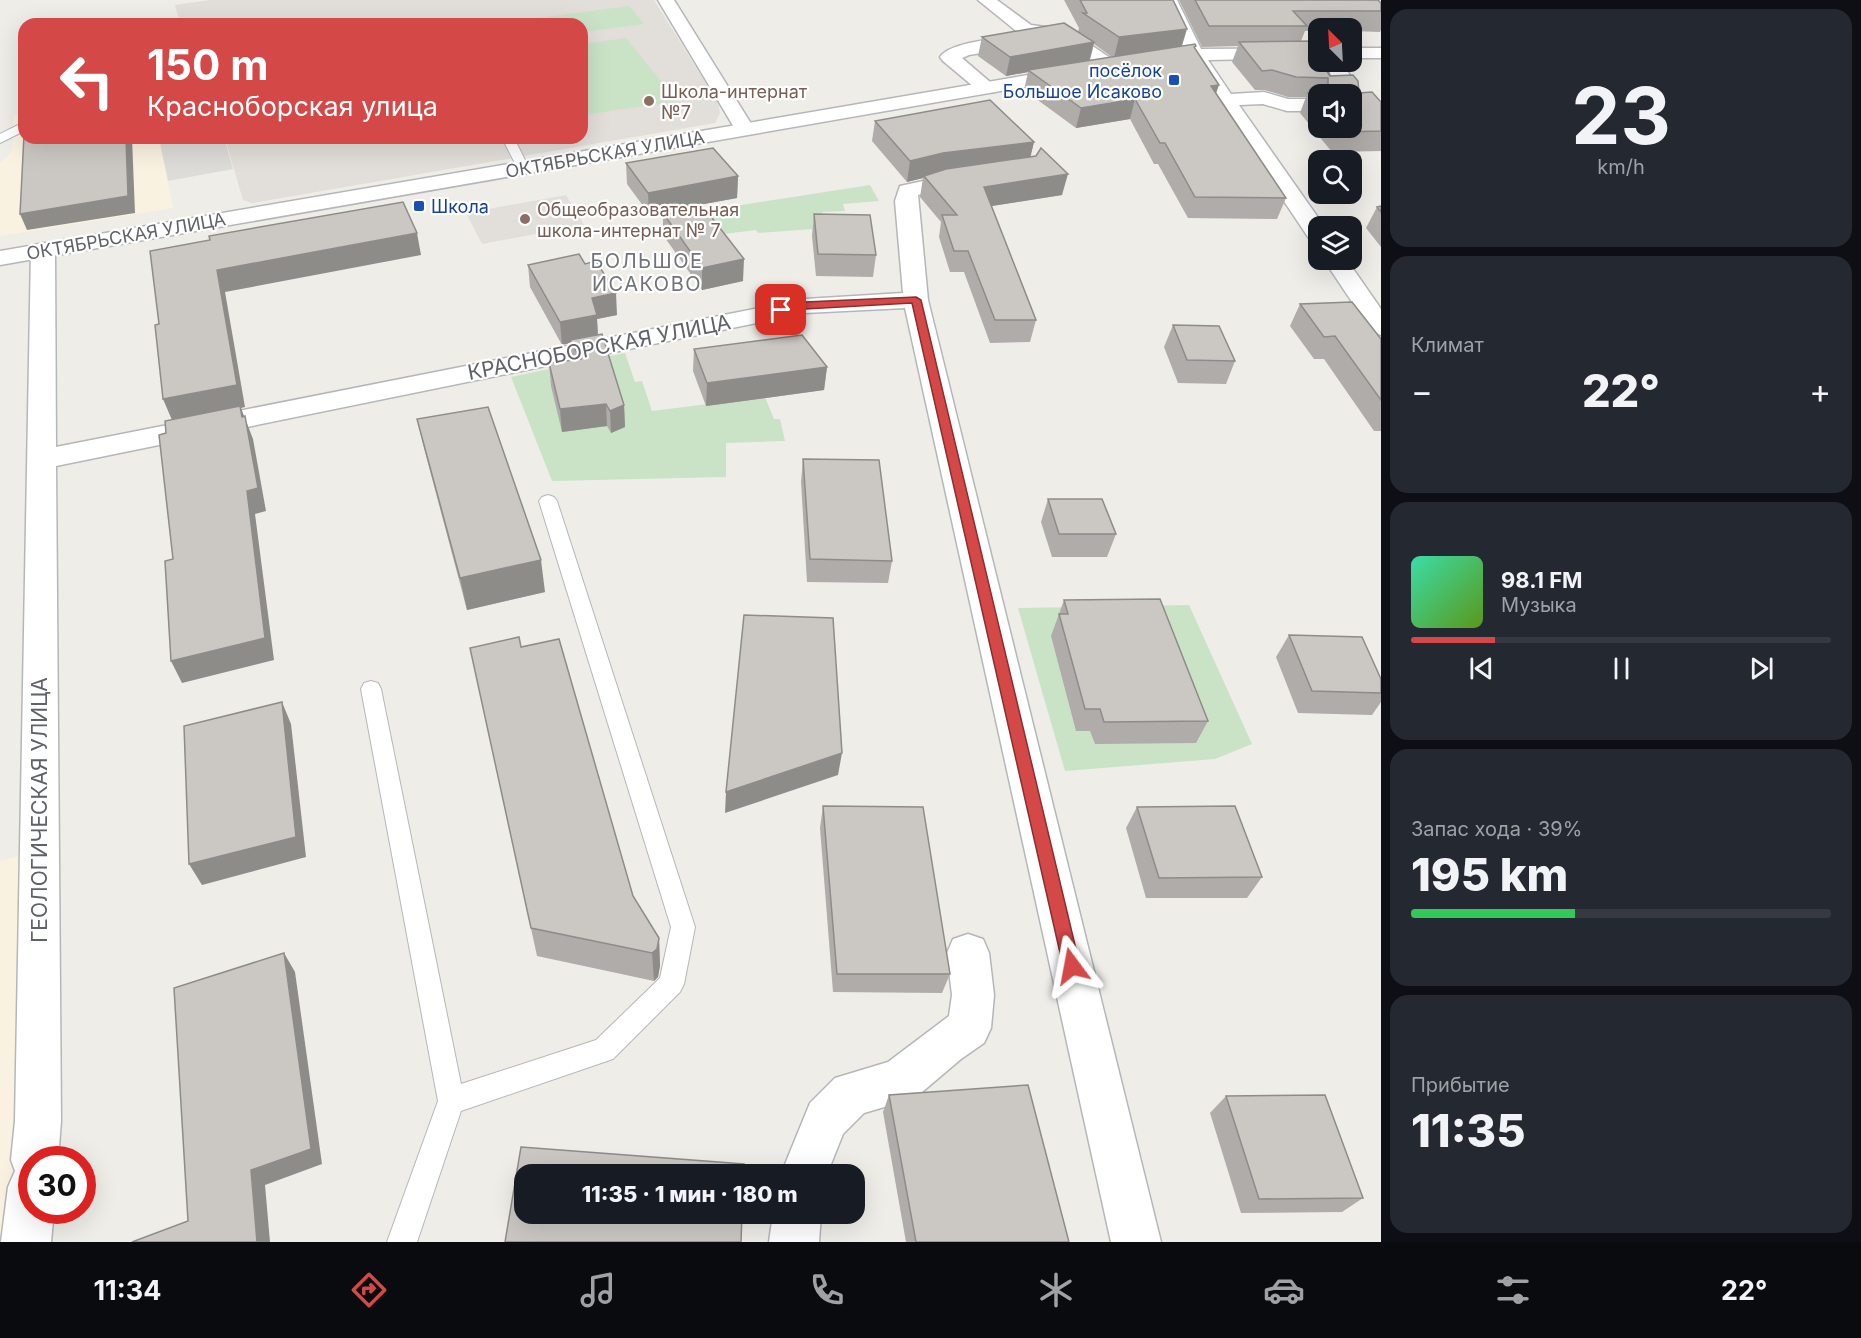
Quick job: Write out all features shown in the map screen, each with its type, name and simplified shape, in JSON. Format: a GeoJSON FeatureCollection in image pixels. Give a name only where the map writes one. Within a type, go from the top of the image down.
{"type":"FeatureCollection","features":[{"type":"Feature","properties":{"kind":"street"},"geometry":{"type":"LineString","coordinates":[[666,0],[745,130]]}},
{"type":"Feature","properties":{"kind":"street"},"geometry":{"type":"LineString","coordinates":[[986,0],[1026,30],[1063,34],[1113,66]]}},
{"type":"Feature","properties":{"kind":"street"},"geometry":{"type":"LineString","coordinates":[[1169,0],[1195,56],[1308,220]]}},
{"type":"Feature","properties":{"kind":"street"},"geometry":{"type":"LineString","coordinates":[[987,88],[949,57],[965,50],[1063,34]]}},
{"type":"Feature","properties":{"kind":"street"},"geometry":{"type":"LineString","coordinates":[[1174,58],[1308,53]]}},
{"type":"Feature","properties":{"kind":"street"},"geometry":{"type":"LineString","coordinates":[[1362,53],[1381,53]]}},
{"type":"Feature","properties":{"kind":"street","name":"ОКТЯБРЬСКАЯ УЛИЦА"},"geometry":{"type":"LineString","coordinates":[[0,258],[1133,64]]}},
{"type":"Feature","properties":{"kind":"street"},"geometry":{"type":"LineString","coordinates":[[1227,100],[1264,99],[1287,105],[1308,105]]}},
{"type":"Feature","properties":{"kind":"street"},"geometry":{"type":"LineString","coordinates":[[987,175],[940,182],[908,191],[906,201],[916,300],[1136,1242]]}},
{"type":"Feature","properties":{"kind":"street","name":"ГЕОЛОГИЧЕСКАЯ УЛИЦА"},"geometry":{"type":"LineString","coordinates":[[35,1146],[38,1121],[43,250]]}},
{"type":"Feature","properties":{"kind":"street"},"geometry":{"type":"LineString","coordinates":[[1342,270],[1381,327]]}},
{"type":"Feature","properties":{"kind":"street","name":"КРАСНОБОРСКАЯ УЛИЦА"},"geometry":{"type":"LineString","coordinates":[[40,460],[805,306],[916,300]]}},
{"type":"Feature","properties":{"kind":"street"},"geometry":{"type":"LineString","coordinates":[[808,1164],[826,1119],[851,1094],[899,1082],[945,1044],[969,1029],[973,995],[968,952]]}},
{"type":"Feature","properties":{"kind":"street"},"geometry":{"type":"LineString","coordinates":[[26,1242],[28,1224]]}},
{"type":"Feature","properties":{"kind":"street"},"geometry":{"type":"LineString","coordinates":[[794,1242],[797,1224]]}},
{"type":"Feature","properties":{"kind":"lane"},"geometry":{"type":"LineString","coordinates":[[0,139],[18,129]]}},
{"type":"Feature","properties":{"kind":"lane"},"geometry":{"type":"LineString","coordinates":[[511,144],[523,168]]}},
{"type":"Feature","properties":{"kind":"lane"},"geometry":{"type":"LineString","coordinates":[[451,1101],[604,1050],[672,984],[683,927],[548,501]]}},
{"type":"Feature","properties":{"kind":"lane"},"geometry":{"type":"LineString","coordinates":[[371,689],[451,1101],[402,1242]]}},
{"type":"Feature","properties":{"kind":"shaded area","name":"Школа-интернат №7"},"geometry":{"type":"Polygon","coordinates":[[[209,0],[654,0],[718,103],[720,113],[715,123],[252,203],[243,200],[227,144],[588,144],[588,18],[178,18],[175,5],[209,0]]]}},
{"type":"Feature","properties":{"kind":"shaded area"},"geometry":{"type":"Polygon","coordinates":[[[14,115],[18,115],[18,144],[160,144],[173,208],[0,236],[0,163],[12,152],[14,115]]]}},
{"type":"Feature","properties":{"kind":"shaded area"},"geometry":{"type":"Polygon","coordinates":[[[160,144],[226,144],[233,169],[168,181],[160,144]]]}},
{"type":"Feature","properties":{"kind":"shaded area","name":"Общеобразовательная школа-интернат № 7"},"geometry":{"type":"Polygon","coordinates":[[[566,195],[584,225],[482,244],[466,213],[566,195]]]}},
{"type":"Feature","properties":{"kind":"shaded area"},"geometry":{"type":"Polygon","coordinates":[[[30,853],[23,1146],[18,1146],[18,1224],[21,1224],[21,1242],[0,1242],[0,861],[30,853]]]}},
{"type":"Feature","properties":{"kind":"green space"},"geometry":{"type":"Polygon","coordinates":[[[629,6],[644,24],[588,31],[588,18],[538,18],[629,6]]]}},
{"type":"Feature","properties":{"kind":"green space"},"geometry":{"type":"Polygon","coordinates":[[[626,38],[677,101],[588,114],[588,43],[626,38]]]}},
{"type":"Feature","properties":{"kind":"green space"},"geometry":{"type":"Polygon","coordinates":[[[870,185],[879,201],[843,204],[845,211],[822,212],[828,228],[758,233],[756,230],[676,240],[690,215],[702,211],[870,185]]]}},
{"type":"Feature","properties":{"kind":"green space"},"geometry":{"type":"Polygon","coordinates":[[[625,353],[635,382],[642,381],[652,411],[765,397],[774,419],[780,419],[785,441],[726,443],[726,477],[552,481],[511,377],[625,353]]]}},
{"type":"Feature","properties":{"kind":"green space"},"geometry":{"type":"Polygon","coordinates":[[[1189,605],[1252,744],[1215,759],[1065,771],[1018,608],[1189,605]]]}},
{"type":"Feature","properties":{"kind":"building"},"geometry":{"type":"Polygon","coordinates":[[[1080,0],[1173,0],[1187,29],[1119,37],[1083,13],[1087,13],[1080,0]]]}},
{"type":"Feature","properties":{"kind":"building"},"geometry":{"type":"Polygon","coordinates":[[[1195,0],[1378,0],[1381,3],[1381,11],[1293,11],[1307,26],[1209,26],[1195,0]]]}},
{"type":"Feature","properties":{"kind":"building"},"geometry":{"type":"Polygon","coordinates":[[[1064,23],[1094,42],[1010,57],[982,37],[1064,23]]]}},
{"type":"Feature","properties":{"kind":"building"},"geometry":{"type":"Polygon","coordinates":[[[1308,41],[1308,72],[1327,72],[1330,76],[1353,75],[1358,84],[1328,84],[1328,78],[1296,77],[1272,70],[1262,71],[1239,42],[1308,41]]]}},
{"type":"Feature","properties":{"kind":"building"},"geometry":{"type":"Polygon","coordinates":[[[1195,44],[1194,47],[1219,85],[1211,86],[1286,198],[1195,197],[1165,143],[1160,143],[1135,99],[1081,108],[1028,70],[1195,44]]]}},
{"type":"Feature","properties":{"kind":"building"},"geometry":{"type":"Polygon","coordinates":[[[1372,92],[1381,102],[1381,131],[1362,131],[1362,93],[1372,92]]]}},
{"type":"Feature","properties":{"kind":"building"},"geometry":{"type":"Polygon","coordinates":[[[990,100],[1034,142],[943,153],[910,161],[875,121],[990,100]]]}},
{"type":"Feature","properties":{"kind":"building"},"geometry":{"type":"Polygon","coordinates":[[[24,144],[126,144],[128,196],[20,214],[24,144]]]}},
{"type":"Feature","properties":{"kind":"building"},"geometry":{"type":"Polygon","coordinates":[[[713,148],[738,176],[648,193],[626,163],[713,148]]]}},
{"type":"Feature","properties":{"kind":"building"},"geometry":{"type":"Polygon","coordinates":[[[1041,148],[1068,174],[984,187],[1036,320],[995,320],[968,251],[954,251],[942,215],[957,215],[924,176],[946,169],[1036,156],[1041,148]]]}},
{"type":"Feature","properties":{"kind":"building"},"geometry":{"type":"Polygon","coordinates":[[[403,202],[417,233],[217,270],[237,385],[163,399],[155,325],[159,324],[150,251],[210,240],[209,236],[403,202]]]}},
{"type":"Feature","properties":{"kind":"building"},"geometry":{"type":"Polygon","coordinates":[[[663,213],[709,214],[744,259],[702,268],[663,213]]]}},
{"type":"Feature","properties":{"kind":"building"},"geometry":{"type":"Polygon","coordinates":[[[814,214],[870,215],[876,255],[818,254],[814,214]]]}},
{"type":"Feature","properties":{"kind":"building"},"geometry":{"type":"Polygon","coordinates":[[[579,254],[585,264],[596,261],[616,293],[592,298],[597,315],[560,322],[528,265],[579,254]]]}},
{"type":"Feature","properties":{"kind":"building"},"geometry":{"type":"Polygon","coordinates":[[[1352,302],[1381,339],[1381,400],[1335,336],[1324,337],[1300,304],[1352,302]]]}},
{"type":"Feature","properties":{"kind":"building"},"geometry":{"type":"Polygon","coordinates":[[[1173,325],[1219,326],[1235,361],[1187,360],[1173,325]]]}},
{"type":"Feature","properties":{"kind":"building"},"geometry":{"type":"Polygon","coordinates":[[[602,334],[624,405],[610,411],[606,404],[560,409],[549,363],[581,359],[570,340],[602,334]]]}},
{"type":"Feature","properties":{"kind":"building"},"geometry":{"type":"Polygon","coordinates":[[[802,335],[827,367],[707,383],[694,349],[802,335]]]}},
{"type":"Feature","properties":{"kind":"building"},"geometry":{"type":"Polygon","coordinates":[[[240,406],[242,417],[245,416],[258,488],[247,491],[265,638],[171,661],[165,561],[173,559],[159,435],[166,433],[165,421],[240,406]]]}},
{"type":"Feature","properties":{"kind":"building"},"geometry":{"type":"Polygon","coordinates":[[[488,407],[541,560],[460,578],[417,419],[488,407]]]}},
{"type":"Feature","properties":{"kind":"building"},"geometry":{"type":"Polygon","coordinates":[[[803,459],[879,460],[892,561],[810,559],[803,459]]]}},
{"type":"Feature","properties":{"kind":"building"},"geometry":{"type":"Polygon","coordinates":[[[1048,499],[1102,499],[1116,534],[1059,534],[1048,499]]]}},
{"type":"Feature","properties":{"kind":"building"},"geometry":{"type":"Polygon","coordinates":[[[1160,599],[1208,721],[1104,722],[1100,709],[1085,709],[1059,614],[1068,614],[1064,600],[1160,599]]]}},
{"type":"Feature","properties":{"kind":"building"},"geometry":{"type":"Polygon","coordinates":[[[744,615],[833,618],[842,753],[726,792],[744,615]]]}},
{"type":"Feature","properties":{"kind":"building"},"geometry":{"type":"Polygon","coordinates":[[[1289,635],[1362,637],[1381,679],[1381,693],[1312,691],[1289,635]]]}},
{"type":"Feature","properties":{"kind":"building"},"geometry":{"type":"Polygon","coordinates":[[[519,637],[521,647],[559,639],[633,896],[659,938],[657,949],[652,953],[531,928],[470,648],[519,637]]]}},
{"type":"Feature","properties":{"kind":"building"},"geometry":{"type":"Polygon","coordinates":[[[282,702],[296,837],[189,864],[184,726],[282,702]]]}},
{"type":"Feature","properties":{"kind":"building"},"geometry":{"type":"Polygon","coordinates":[[[823,806],[923,807],[950,974],[837,974],[823,806]]]}},
{"type":"Feature","properties":{"kind":"building"},"geometry":{"type":"Polygon","coordinates":[[[1235,806],[1262,877],[1159,878],[1137,807],[1235,806]]]}},
{"type":"Feature","properties":{"kind":"building"},"geometry":{"type":"Polygon","coordinates":[[[284,953],[311,1149],[251,1170],[257,1242],[132,1242],[188,1221],[174,988],[284,953]]]}},
{"type":"Feature","properties":{"kind":"building"},"geometry":{"type":"Polygon","coordinates":[[[1028,1085],[1069,1242],[916,1242],[889,1095],[1028,1085]]]}},
{"type":"Feature","properties":{"kind":"building"},"geometry":{"type":"Polygon","coordinates":[[[1325,1095],[1363,1198],[1259,1199],[1226,1096],[1325,1095]]]}},
{"type":"Feature","properties":{"kind":"building"},"geometry":{"type":"Polygon","coordinates":[[[521,1147],[744,1164],[518,1164],[521,1147]]]}},
{"type":"Feature","properties":{"kind":"building"},"geometry":{"type":"Polygon","coordinates":[[[514,1189],[514,1224],[742,1224],[741,1242],[505,1242],[514,1189]]]}},
{"type":"Feature","properties":{"kind":"place","name":"посёлок Большое Исаково"},"geometry":{"type":"Point","coordinates":[1174,80]}},
{"type":"Feature","properties":{"kind":"place","name":"Школа-интернат №7"},"geometry":{"type":"Point","coordinates":[649,101]}},
{"type":"Feature","properties":{"kind":"place","name":"Школа"},"geometry":{"type":"Point","coordinates":[419,206]}},
{"type":"Feature","properties":{"kind":"place","name":"Общеобразовательная школа-интернат № 7"},"geometry":{"type":"Point","coordinates":[525,219]}},
{"type":"Feature","properties":{"kind":"district","name":"БОЛЬШОЕ ИСАКОВО"},"geometry":{"type":"Point","coordinates":[647,272]}},
{"type":"Feature","properties":{"kind":"route"},"geometry":{"type":"LineString","coordinates":[[781,310],[805,306],[916,300],[1072,966]]}}]}
